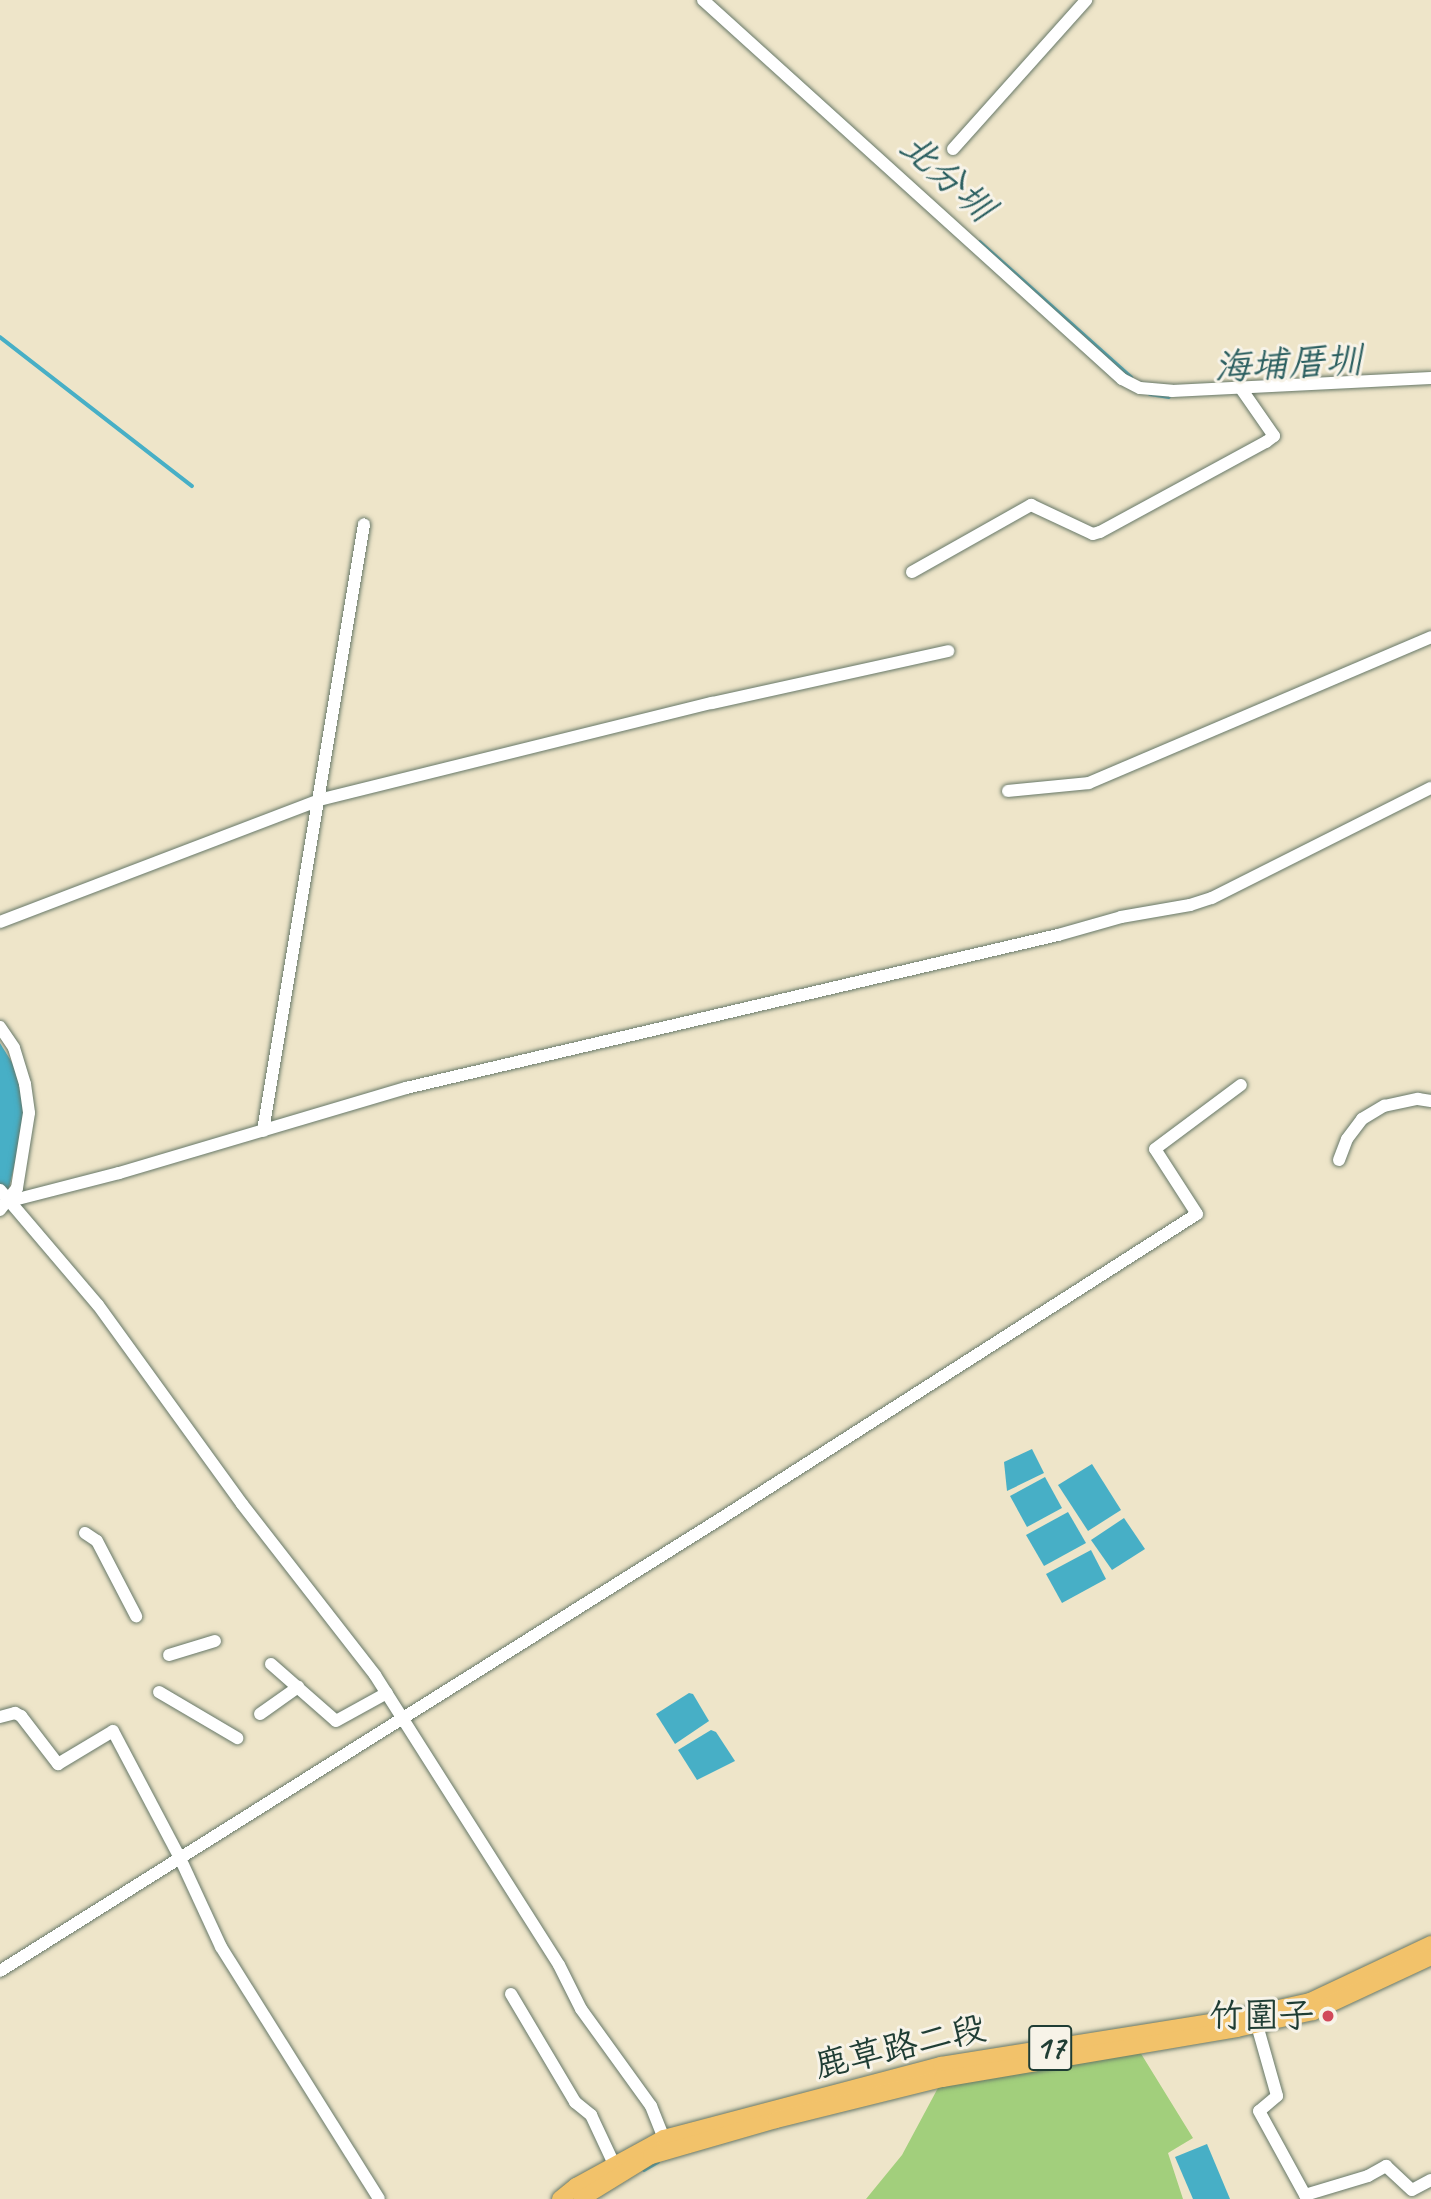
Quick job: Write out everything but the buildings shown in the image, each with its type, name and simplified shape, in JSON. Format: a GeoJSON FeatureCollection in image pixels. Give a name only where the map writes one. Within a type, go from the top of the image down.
{"type":"FeatureCollection","features":[{"type":"Feature","properties":{"kind":"main road","name":"鹿草路二段"},"geometry":{"type":"LineString","coordinates":[[1256,2019],[1310,2001],[1431,1944]]}},
{"type":"Feature","properties":{"kind":"main road","name":"鹿草路二段"},"geometry":{"type":"LineString","coordinates":[[666,2145],[942,2079],[1256,2019],[1313,2012],[1431,1957]]}},
{"type":"Feature","properties":{"kind":"main road","name":"17"},"geometry":{"type":"LineString","coordinates":[[560,2199],[614,2164],[666,2145]]}},
{"type":"Feature","properties":{"kind":"main road","name":"17"},"geometry":{"type":"LineString","coordinates":[[581,2199],[666,2145]]}},
{"type":"Feature","properties":{"kind":"street"},"geometry":{"type":"LineString","coordinates":[[703,0],[1122,379],[1140,388],[1172,391],[1431,378]]}},
{"type":"Feature","properties":{"kind":"street"},"geometry":{"type":"LineString","coordinates":[[953,149],[1086,0]]}},
{"type":"Feature","properties":{"kind":"street"},"geometry":{"type":"LineString","coordinates":[[915,193],[925,183]]}},
{"type":"Feature","properties":{"kind":"street"},"geometry":{"type":"LineString","coordinates":[[912,572],[1031,505],[1093,534],[1100,532],[1266,442],[1274,436],[1240,387]]}},
{"type":"Feature","properties":{"kind":"street"},"geometry":{"type":"LineString","coordinates":[[262,1131],[364,524]]}},
{"type":"Feature","properties":{"kind":"street"},"geometry":{"type":"LineString","coordinates":[[1009,792],[1089,783],[1431,637]]}},
{"type":"Feature","properties":{"kind":"street"},"geometry":{"type":"LineString","coordinates":[[0,922],[319,800],[712,704],[948,651]]}},
{"type":"Feature","properties":{"kind":"street"},"geometry":{"type":"LineString","coordinates":[[5,1206],[419,1085],[1058,935],[1121,917],[1190,905],[1212,898],[1431,788]]}},
{"type":"Feature","properties":{"kind":"street"},"geometry":{"type":"LineString","coordinates":[[0,1027],[14,1048],[25,1084],[29,1113],[17,1188],[5,1206]]}},
{"type":"Feature","properties":{"kind":"street"},"geometry":{"type":"LineString","coordinates":[[0,1971],[179,1856],[720,1519],[1197,1214],[1156,1149],[1241,1085]]}},
{"type":"Feature","properties":{"kind":"street"},"geometry":{"type":"LineString","coordinates":[[1339,1160],[1347,1139],[1362,1119],[1384,1105],[1418,1099],[1431,1101]]}},
{"type":"Feature","properties":{"kind":"street"},"geometry":{"type":"LineString","coordinates":[[0,1190],[5,1206],[98,1305],[242,1504],[387,1693],[559,1965],[581,2009],[651,2106],[666,2145]]}},
{"type":"Feature","properties":{"kind":"street"},"geometry":{"type":"LineString","coordinates":[[85,1533],[97,1541],[136,1616]]}},
{"type":"Feature","properties":{"kind":"street"},"geometry":{"type":"LineString","coordinates":[[169,1655],[215,1641]]}},
{"type":"Feature","properties":{"kind":"street"},"geometry":{"type":"LineString","coordinates":[[271,1664],[336,1721],[387,1693]]}},
{"type":"Feature","properties":{"kind":"street"},"geometry":{"type":"LineString","coordinates":[[260,1714],[298,1687]]}},
{"type":"Feature","properties":{"kind":"street"},"geometry":{"type":"LineString","coordinates":[[159,1692],[237,1738]]}},
{"type":"Feature","properties":{"kind":"street"},"geometry":{"type":"LineString","coordinates":[[0,1717],[15,1713],[21,1716],[58,1765],[113,1731],[179,1856],[221,1947],[246,1991],[379,2199]]}},
{"type":"Feature","properties":{"kind":"street"},"geometry":{"type":"LineString","coordinates":[[511,1994],[575,2102],[591,2115],[614,2164]]}},
{"type":"Feature","properties":{"kind":"street"},"geometry":{"type":"LineString","coordinates":[[1256,2019],[1277,2096],[1259,2110],[1305,2195],[1368,2176],[1386,2166],[1412,2190],[1431,2180]]}},
{"type":"Feature","properties":{"kind":"green space"},"geometry":{"type":"Polygon","coordinates":[[[1140,2052],[1193,2138],[1168,2153],[1183,2199],[866,2199],[902,2155],[939,2086],[1140,2052]]]}},
{"type":"Feature","properties":{"kind":"water"},"geometry":{"type":"Polygon","coordinates":[[[0,1043],[16,1069],[26,1115],[9,1188],[0,1197],[0,1043]]]}},
{"type":"Feature","properties":{"kind":"water"},"geometry":{"type":"Polygon","coordinates":[[[1032,1449],[1044,1473],[1007,1491],[1004,1462],[1032,1449]]]}},
{"type":"Feature","properties":{"kind":"water"},"geometry":{"type":"Polygon","coordinates":[[[1092,1464],[1121,1510],[1088,1531],[1058,1485],[1092,1464]]]}},
{"type":"Feature","properties":{"kind":"water"},"geometry":{"type":"Polygon","coordinates":[[[1045,1477],[1062,1508],[1027,1527],[1010,1496],[1045,1477]]]}},
{"type":"Feature","properties":{"kind":"water"},"geometry":{"type":"Polygon","coordinates":[[[1068,1512],[1086,1543],[1044,1566],[1026,1535],[1068,1512]]]}},
{"type":"Feature","properties":{"kind":"water"},"geometry":{"type":"Polygon","coordinates":[[[1124,1518],[1145,1549],[1112,1570],[1091,1540],[1124,1518]]]}},
{"type":"Feature","properties":{"kind":"water"},"geometry":{"type":"Polygon","coordinates":[[[1091,1550],[1106,1579],[1062,1603],[1046,1574],[1091,1550]]]}},
{"type":"Feature","properties":{"kind":"water"},"geometry":{"type":"Polygon","coordinates":[[[689,1693],[693,1694],[709,1721],[675,1744],[656,1714],[689,1693]]]}},
{"type":"Feature","properties":{"kind":"water"},"geometry":{"type":"Polygon","coordinates":[[[711,1730],[716,1732],[735,1761],[697,1780],[678,1750],[711,1730]]]}},
{"type":"Feature","properties":{"kind":"water"},"geometry":{"type":"Polygon","coordinates":[[[1207,2144],[1230,2199],[1193,2199],[1175,2157],[1207,2144]]]}},
{"type":"Feature","properties":{"kind":"waterway","name":"北分圳"},"geometry":{"type":"LineString","coordinates":[[980,242],[1131,377]]}},
{"type":"Feature","properties":{"kind":"waterway"},"geometry":{"type":"LineString","coordinates":[[0,337],[192,486]]}},
{"type":"Feature","properties":{"kind":"waterway","name":"海埔厝圳"},"geometry":{"type":"LineString","coordinates":[[1150,394],[1169,397]]}},
{"type":"Feature","properties":{"kind":"waterway"},"geometry":{"type":"LineString","coordinates":[[644,2170],[658,2162]]}},
{"type":"Feature","properties":{"kind":"place","name":"竹圍子"},"geometry":{"type":"Point","coordinates":[1328,2016]}}]}
